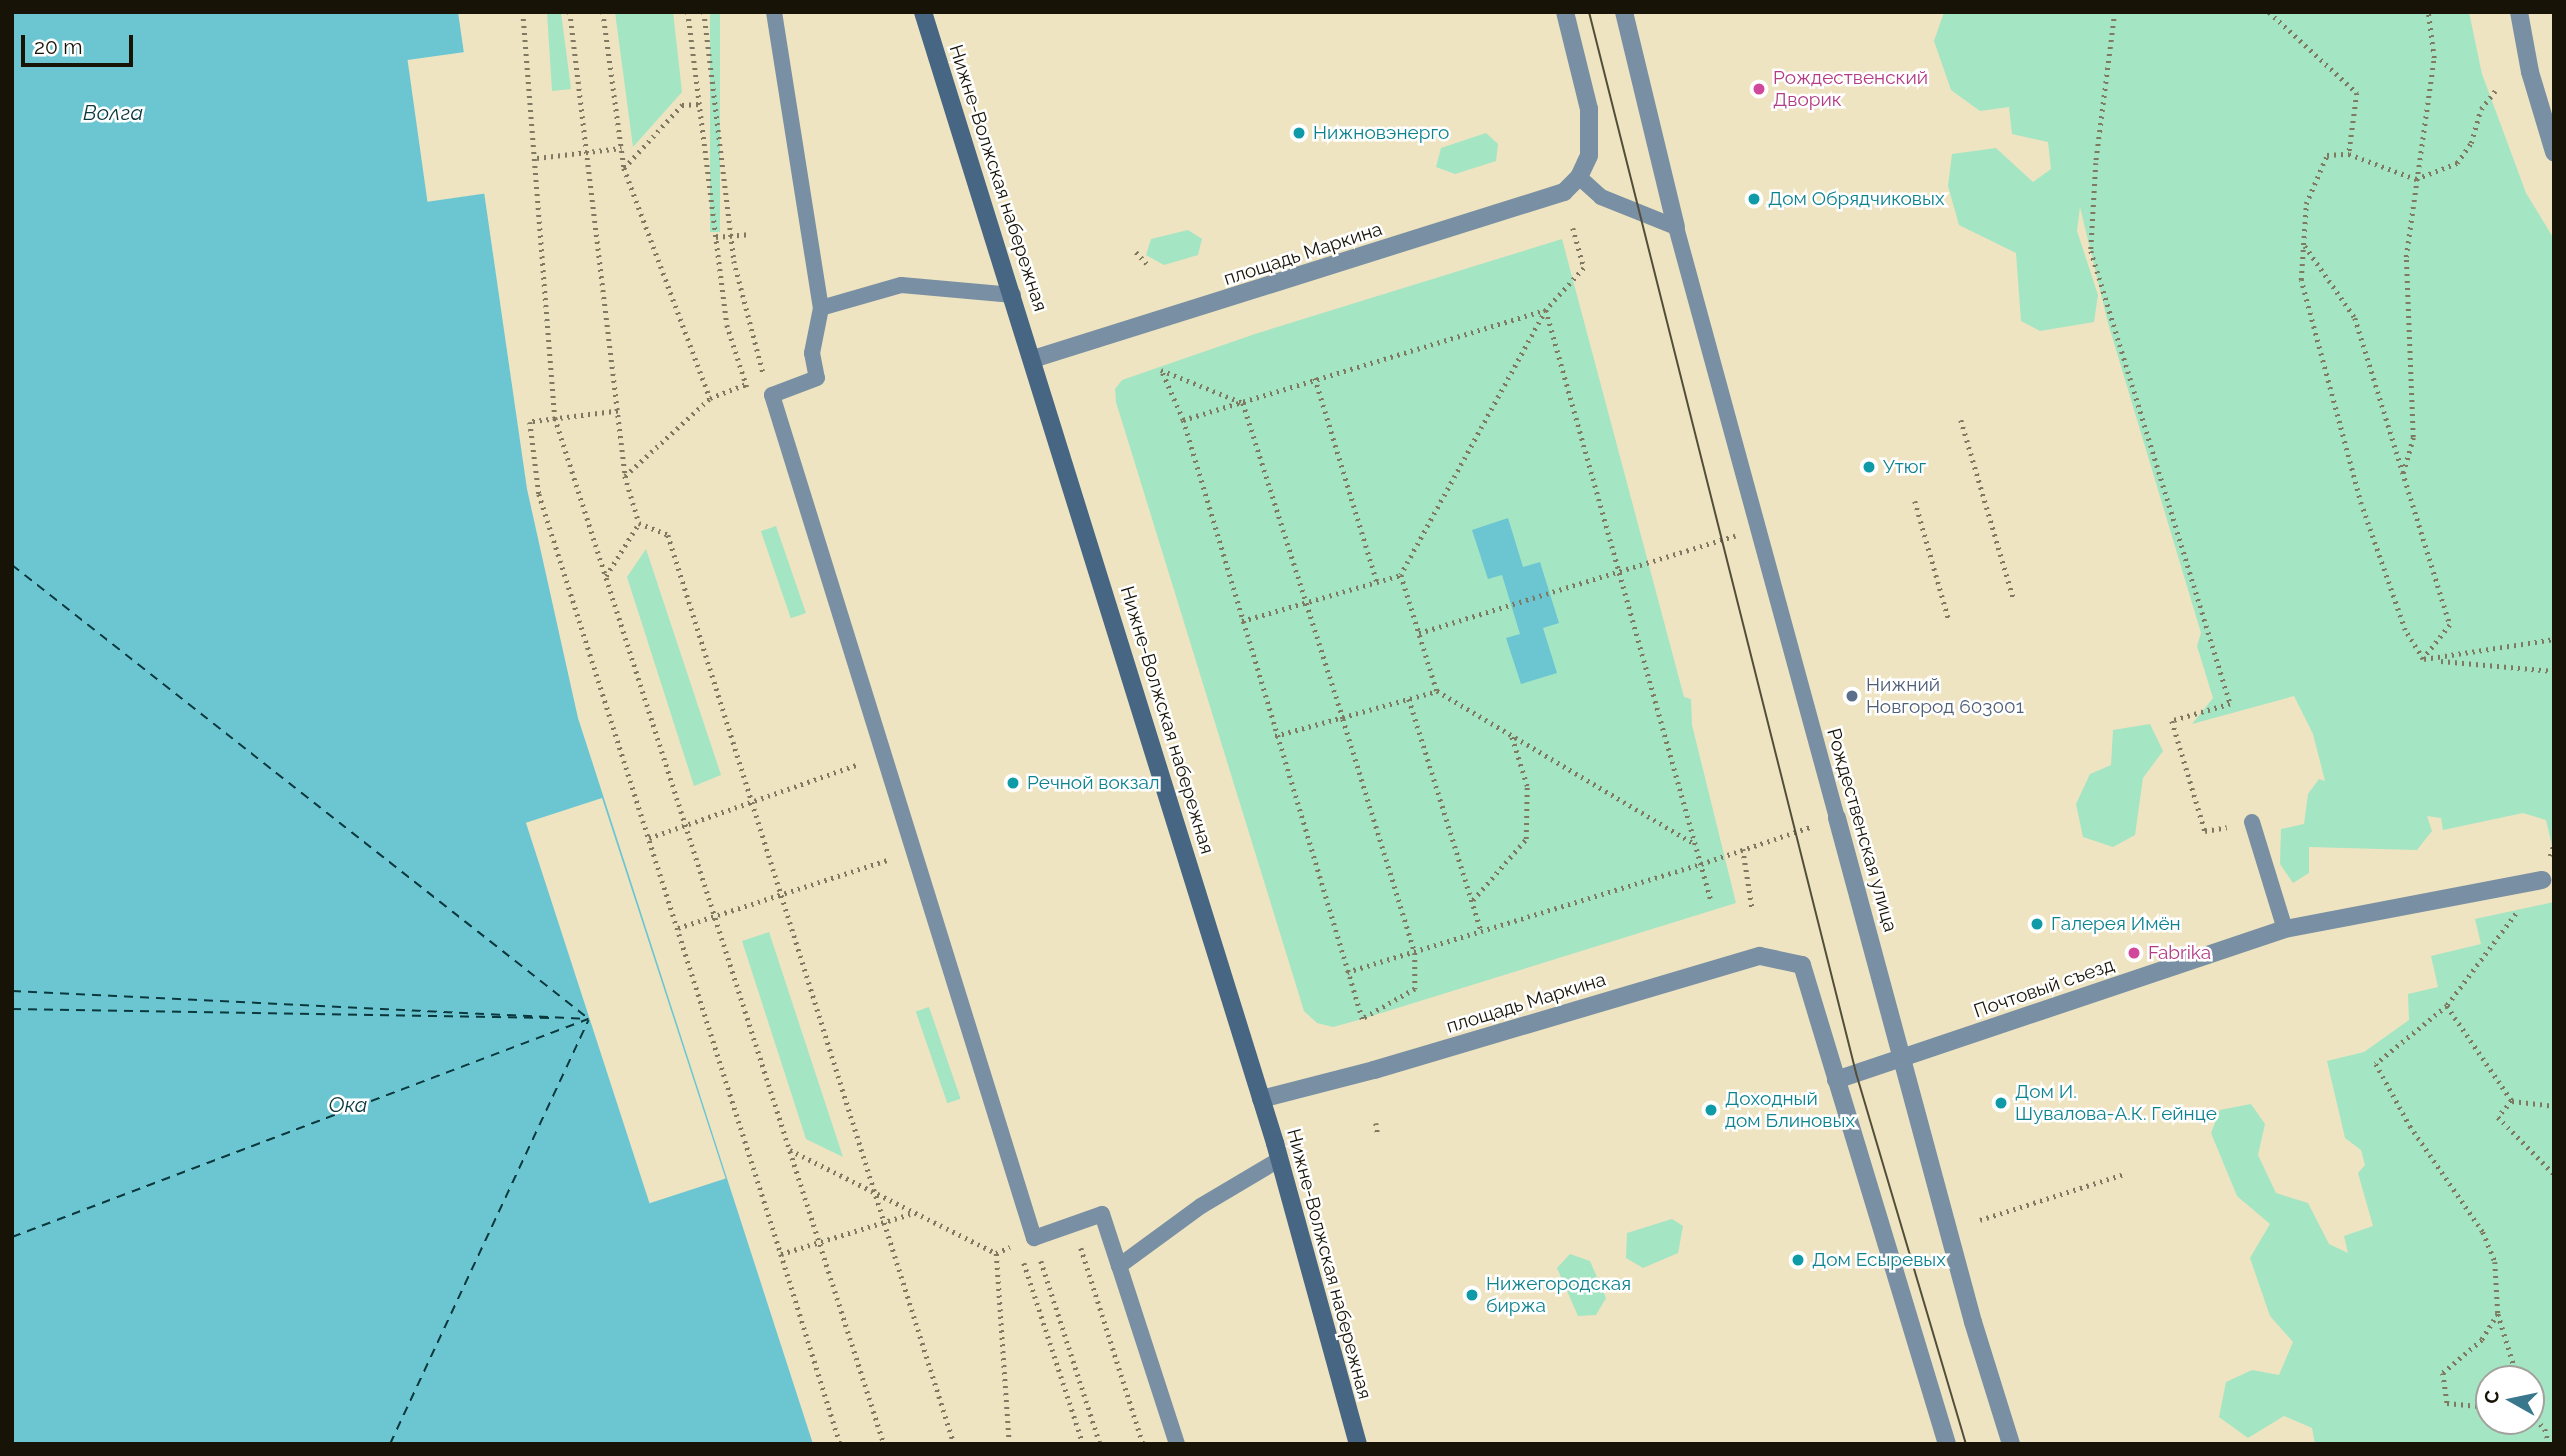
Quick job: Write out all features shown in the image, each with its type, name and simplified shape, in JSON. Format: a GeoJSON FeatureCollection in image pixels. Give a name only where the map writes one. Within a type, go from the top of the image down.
{"type":"FeatureCollection","features":[{"type":"Feature","properties":{"kind":"main road","name":"Нижне-Волжская набережная"},"geometry":{"type":"LineString","coordinates":[[923,12],[1280,1159],[1358,1444]]}},
{"type":"Feature","properties":{"kind":"street"},"geometry":{"type":"LineString","coordinates":[[1565,12],[1589,109],[1589,156],[1579,177]]}},
{"type":"Feature","properties":{"kind":"street","name":"Рождественская улица"},"geometry":{"type":"LineString","coordinates":[[1624,12],[1676,227]]}},
{"type":"Feature","properties":{"kind":"street"},"geometry":{"type":"LineString","coordinates":[[2519,12],[2530,72],[2554,152]]}},
{"type":"Feature","properties":{"kind":"street","name":"площадь Маркина"},"geometry":{"type":"LineString","coordinates":[[1033,359],[1564,192],[1579,177]]}},
{"type":"Feature","properties":{"kind":"street","name":"Рождественская улица"},"geometry":{"type":"LineString","coordinates":[[1837,818],[1973,1322],[2011,1444]]}},
{"type":"Feature","properties":{"kind":"street","name":"Почтовый съезд"},"geometry":{"type":"LineString","coordinates":[[1836,1080],[2285,929],[2548,879]]}},
{"type":"Feature","properties":{"kind":"street","name":"площадь Маркина"},"geometry":{"type":"LineString","coordinates":[[1261,1099],[1374,1070],[1760,956],[1802,965],[1836,1080]]}},
{"type":"Feature","properties":{"kind":"street"},"geometry":{"type":"LineString","coordinates":[[1836,1080],[1947,1444]]}},
{"type":"Feature","properties":{"kind":"lane"},"geometry":{"type":"LineString","coordinates":[[774,12],[821,308],[812,353],[817,377],[772,396],[1034,1238],[1102,1214],[1177,1444]]}},
{"type":"Feature","properties":{"kind":"lane"},"geometry":{"type":"LineString","coordinates":[[1579,177],[1601,197],[1676,227]]}},
{"type":"Feature","properties":{"kind":"lane","name":"Рождественская улица"},"geometry":{"type":"LineString","coordinates":[[1676,227],[1755,529],[1837,818]]}},
{"type":"Feature","properties":{"kind":"lane"},"geometry":{"type":"LineString","coordinates":[[821,308],[901,285],[1013,295]]}},
{"type":"Feature","properties":{"kind":"lane"},"geometry":{"type":"LineString","coordinates":[[2252,822],[2285,929]]}},
{"type":"Feature","properties":{"kind":"lane"},"geometry":{"type":"LineString","coordinates":[[1119,1266],[1201,1206],[1280,1159]]}},
{"type":"Feature","properties":{"kind":"path"},"geometry":{"type":"LineString","coordinates":[[523,12],[537,158],[555,418],[884,1444]]}},
{"type":"Feature","properties":{"kind":"path"},"geometry":{"type":"LineString","coordinates":[[570,12],[589,150],[625,476],[639,523],[606,576]]}},
{"type":"Feature","properties":{"kind":"path"},"geometry":{"type":"LineString","coordinates":[[603,12],[624,168],[710,398]]}},
{"type":"Feature","properties":{"kind":"path"},"geometry":{"type":"LineString","coordinates":[[625,476],[710,398],[765,377],[750,330],[731,235],[704,12]]}},
{"type":"Feature","properties":{"kind":"path"},"geometry":{"type":"LineString","coordinates":[[2115,12],[2096,163],[2091,251],[2230,705],[2172,721],[2205,831],[2252,822]]}},
{"type":"Feature","properties":{"kind":"path"},"geometry":{"type":"LineString","coordinates":[[2269,12],[2357,93],[2348,154]]}},
{"type":"Feature","properties":{"kind":"path"},"geometry":{"type":"LineString","coordinates":[[2403,473],[2413,437],[2406,257],[2434,58],[2428,12]]}},
{"type":"Feature","properties":{"kind":"path"},"geometry":{"type":"LineString","coordinates":[[2423,659],[2405,631],[2361,504],[2301,280],[2306,204],[2327,155],[2348,154],[2416,179],[2457,163],[2471,143],[2481,109],[2495,92]]}},
{"type":"Feature","properties":{"kind":"path"},"geometry":{"type":"LineString","coordinates":[[624,168],[682,105],[699,104]]}},
{"type":"Feature","properties":{"kind":"path"},"geometry":{"type":"LineString","coordinates":[[537,158],[621,148]]}},
{"type":"Feature","properties":{"kind":"path"},"geometry":{"type":"LineString","coordinates":[[1242,621],[1401,575],[1546,310],[1584,268],[1573,228]]}},
{"type":"Feature","properties":{"kind":"path"},"geometry":{"type":"LineString","coordinates":[[716,237],[748,234]]}},
{"type":"Feature","properties":{"kind":"path"},"geometry":{"type":"LineString","coordinates":[[2304,245],[2355,318],[2450,625],[2423,659]]}},
{"type":"Feature","properties":{"kind":"path"},"geometry":{"type":"LineString","coordinates":[[1136,252],[1147,264]]}},
{"type":"Feature","properties":{"kind":"path"},"geometry":{"type":"LineString","coordinates":[[1183,420],[1546,310]]}},
{"type":"Feature","properties":{"kind":"path"},"geometry":{"type":"LineString","coordinates":[[1546,310],[1712,900]]}},
{"type":"Feature","properties":{"kind":"path"},"geometry":{"type":"LineString","coordinates":[[1161,370],[1243,404],[1415,953],[1415,989],[1362,1019],[1275,736],[1183,420],[1161,370]]}},
{"type":"Feature","properties":{"kind":"path"},"geometry":{"type":"LineString","coordinates":[[1315,378],[1377,582]]}},
{"type":"Feature","properties":{"kind":"path"},"geometry":{"type":"LineString","coordinates":[[618,411],[530,422],[539,494],[840,1444]]}},
{"type":"Feature","properties":{"kind":"path"},"geometry":{"type":"LineString","coordinates":[[1961,420],[2014,600]]}},
{"type":"Feature","properties":{"kind":"path"},"geometry":{"type":"LineString","coordinates":[[1915,501],[1949,620]]}},
{"type":"Feature","properties":{"kind":"path"},"geometry":{"type":"LineString","coordinates":[[639,523],[668,535],[784,893],[954,1444]]}},
{"type":"Feature","properties":{"kind":"path"},"geometry":{"type":"LineString","coordinates":[[1419,634],[1755,529]]}},
{"type":"Feature","properties":{"kind":"path"},"geometry":{"type":"LineString","coordinates":[[1401,575],[1437,691],[1696,845]]}},
{"type":"Feature","properties":{"kind":"path"},"geometry":{"type":"LineString","coordinates":[[2423,659],[2554,639]]}},
{"type":"Feature","properties":{"kind":"path"},"geometry":{"type":"LineString","coordinates":[[2423,659],[2554,671]]}},
{"type":"Feature","properties":{"kind":"path"},"geometry":{"type":"LineString","coordinates":[[1275,736],[1437,691]]}},
{"type":"Feature","properties":{"kind":"path"},"geometry":{"type":"LineString","coordinates":[[1409,699],[1482,933]]}},
{"type":"Feature","properties":{"kind":"path"},"geometry":{"type":"LineString","coordinates":[[1472,901],[1526,839],[1527,786],[1511,735]]}},
{"type":"Feature","properties":{"kind":"path"},"geometry":{"type":"LineString","coordinates":[[649,838],[867,761]]}},
{"type":"Feature","properties":{"kind":"path"},"geometry":{"type":"LineString","coordinates":[[1347,972],[1482,933],[1837,818]]}},
{"type":"Feature","properties":{"kind":"path"},"geometry":{"type":"LineString","coordinates":[[1743,849],[1752,907]]}},
{"type":"Feature","properties":{"kind":"path"},"geometry":{"type":"LineString","coordinates":[[678,929],[897,857]]}},
{"type":"Feature","properties":{"kind":"path"},"geometry":{"type":"LineString","coordinates":[[2514,1365],[2498,1314],[2495,1262],[2483,1232],[2410,1126],[2376,1064],[2447,1006],[2548,879]]}},
{"type":"Feature","properties":{"kind":"path"},"geometry":{"type":"LineString","coordinates":[[2447,1006],[2512,1101],[2554,1106]]}},
{"type":"Feature","properties":{"kind":"path"},"geometry":{"type":"LineString","coordinates":[[2512,1101],[2498,1117],[2554,1174]]}},
{"type":"Feature","properties":{"kind":"path"},"geometry":{"type":"LineString","coordinates":[[1376,1123],[1378,1135]]}},
{"type":"Feature","properties":{"kind":"path"},"geometry":{"type":"LineString","coordinates":[[790,1150],[910,1214],[996,1253],[1034,1238],[1100,1444]]}},
{"type":"Feature","properties":{"kind":"path"},"geometry":{"type":"LineString","coordinates":[[1980,1220],[2124,1174]]}},
{"type":"Feature","properties":{"kind":"path"},"geometry":{"type":"LineString","coordinates":[[781,1254],[910,1214]]}},
{"type":"Feature","properties":{"kind":"path"},"geometry":{"type":"LineString","coordinates":[[1073,1223],[1143,1444]]}},
{"type":"Feature","properties":{"kind":"path"},"geometry":{"type":"LineString","coordinates":[[996,1253],[1009,1444]]}},
{"type":"Feature","properties":{"kind":"path"},"geometry":{"type":"LineString","coordinates":[[2475,1406],[2447,1403],[2443,1373],[2482,1340],[2498,1314]]}},
{"type":"Feature","properties":{"kind":"green space"},"geometry":{"type":"Polygon","coordinates":[[[547,12],[561,12],[571,89],[552,91],[547,12]]]}},
{"type":"Feature","properties":{"kind":"green space"},"geometry":{"type":"Polygon","coordinates":[[[615,12],[673,12],[682,92],[633,147],[615,12]]]}},
{"type":"Feature","properties":{"kind":"green space"},"geometry":{"type":"Polygon","coordinates":[[[710,12],[720,12],[720,232],[710,232],[710,12]]]}},
{"type":"Feature","properties":{"kind":"green space"},"geometry":{"type":"Polygon","coordinates":[[[1944,12],[2469,12],[2482,74],[2526,193],[2554,239],[2554,854],[2546,820],[2523,813],[2443,830],[2441,818],[2427,816],[2432,831],[2417,850],[2309,847],[2309,873],[2293,883],[2280,864],[2281,829],[2304,824],[2308,794],[2319,779],[2325,781],[2313,734],[2294,696],[2192,724],[2213,698],[2197,646],[2201,633],[2108,323],[2080,207],[2077,231],[2098,295],[2094,322],[2040,331],[2021,321],[2016,253],[1959,225],[1948,186],[1952,154],[1996,148],[2033,182],[2051,169],[2048,142],[2012,134],[2009,107],[1980,111],[1951,90],[1934,41],[1944,12]]]}},
{"type":"Feature","properties":{"kind":"green space"},"geometry":{"type":"Polygon","coordinates":[[[1486,133],[1498,144],[1496,161],[1455,174],[1436,167],[1441,148],[1486,133]]]}},
{"type":"Feature","properties":{"kind":"green space"},"geometry":{"type":"Polygon","coordinates":[[[1188,230],[1202,239],[1198,255],[1164,265],[1146,255],[1151,239],[1188,230]]]}},
{"type":"Feature","properties":{"kind":"green space"},"geometry":{"type":"Polygon","coordinates":[[[1562,239],[1684,697],[1691,699],[1692,725],[1736,903],[1362,1019],[1333,1027],[1317,1023],[1304,1011],[1116,402],[1115,389],[1122,380],[1255,334],[1562,239]]]}},
{"type":"Feature","properties":{"kind":"green space"},"geometry":{"type":"Polygon","coordinates":[[[776,526],[806,613],[791,618],[761,531],[776,526]]]}},
{"type":"Feature","properties":{"kind":"green space"},"geometry":{"type":"Polygon","coordinates":[[[646,549],[721,775],[694,786],[627,577],[646,549]]]}},
{"type":"Feature","properties":{"kind":"green space"},"geometry":{"type":"Polygon","coordinates":[[[2150,724],[2163,751],[2143,778],[2135,835],[2113,847],[2083,837],[2076,804],[2090,774],[2111,765],[2113,730],[2150,724]]]}},
{"type":"Feature","properties":{"kind":"green space"},"geometry":{"type":"Polygon","coordinates":[[[2554,902],[2554,1444],[2315,1444],[2312,1428],[2284,1416],[2248,1438],[2219,1417],[2226,1382],[2252,1370],[2279,1375],[2293,1342],[2270,1316],[2250,1258],[2270,1224],[2237,1196],[2211,1133],[2220,1110],[2251,1104],[2265,1124],[2258,1155],[2276,1193],[2308,1203],[2329,1244],[2348,1253],[2344,1236],[2373,1226],[2358,1173],[2365,1165],[2361,1150],[2345,1138],[2327,1061],[2364,1052],[2409,1020],[2408,994],[2438,987],[2431,956],[2481,944],[2475,919],[2554,902]]]}},
{"type":"Feature","properties":{"kind":"green space"},"geometry":{"type":"Polygon","coordinates":[[[769,932],[843,1157],[806,1139],[742,941],[769,932]]]}},
{"type":"Feature","properties":{"kind":"green space"},"geometry":{"type":"Polygon","coordinates":[[[929,1007],[961,1099],[947,1103],[916,1012],[929,1007]]]}},
{"type":"Feature","properties":{"kind":"green space"},"geometry":{"type":"Polygon","coordinates":[[[1672,1219],[1683,1226],[1678,1253],[1643,1268],[1626,1258],[1627,1233],[1672,1219]]]}},
{"type":"Feature","properties":{"kind":"green space"},"geometry":{"type":"Polygon","coordinates":[[[1570,1254],[1590,1261],[1606,1298],[1596,1315],[1578,1316],[1557,1268],[1570,1254]]]}},
{"type":"Feature","properties":{"kind":"water","name":"Ока"},"geometry":{"type":"Polygon","coordinates":[[[12,12],[458,12],[527,489],[578,718],[813,1444],[12,1444],[12,12]]]}},
{"type":"Feature","properties":{"kind":"water"},"geometry":{"type":"Polygon","coordinates":[[[1508,518],[1523,567],[1540,562],[1559,623],[1543,628],[1557,673],[1521,684],[1506,638],[1520,634],[1502,575],[1488,579],[1472,530],[1508,518]]]}},
{"type":"Feature","properties":{"kind":"pier"},"geometry":{"type":"Polygon","coordinates":[[[465,52],[485,194],[427,202],[408,60],[465,52]]]}},
{"type":"Feature","properties":{"kind":"pier"},"geometry":{"type":"Polygon","coordinates":[[[602,798],[726,1178],[650,1203],[526,823],[602,798]]]}},
{"type":"Feature","properties":{"kind":"ferry route"},"geometry":{"type":"LineString","coordinates":[[12,565],[589,1019]]}},
{"type":"Feature","properties":{"kind":"ferry route"},"geometry":{"type":"LineString","coordinates":[[12,991],[588,1019]]}},
{"type":"Feature","properties":{"kind":"ferry route"},"geometry":{"type":"LineString","coordinates":[[12,1009],[550,1018]]}},
{"type":"Feature","properties":{"kind":"ferry route"},"geometry":{"type":"LineString","coordinates":[[12,1237],[588,1019]]}},
{"type":"Feature","properties":{"kind":"ferry route"},"geometry":{"type":"LineString","coordinates":[[390,1444],[589,1020]]}},
{"type":"Feature","properties":{"kind":"tram line"},"geometry":{"type":"LineString","coordinates":[[1589,12],[1856,1073],[1966,1444]]}},
{"type":"Feature","properties":{"kind":"place","name":"Рождественский Дворик"},"geometry":{"type":"Point","coordinates":[1759,89]}},
{"type":"Feature","properties":{"kind":"place","name":"Нижновэнерго"},"geometry":{"type":"Point","coordinates":[1299,133]}},
{"type":"Feature","properties":{"kind":"place","name":"Дом Обрядчиковых"},"geometry":{"type":"Point","coordinates":[1754,199]}},
{"type":"Feature","properties":{"kind":"place","name":"Утюг"},"geometry":{"type":"Point","coordinates":[1869,467]}},
{"type":"Feature","properties":{"kind":"place","name":"Нижний Новгород 603001"},"geometry":{"type":"Point","coordinates":[1852,696]}},
{"type":"Feature","properties":{"kind":"place","name":"Речной вокзал"},"geometry":{"type":"Point","coordinates":[1013,783]}},
{"type":"Feature","properties":{"kind":"place","name":"Галерея Имён"},"geometry":{"type":"Point","coordinates":[2037,924]}},
{"type":"Feature","properties":{"kind":"place","name":"Fabrika"},"geometry":{"type":"Point","coordinates":[2134,953]}},
{"type":"Feature","properties":{"kind":"place","name":"Дом И. Шувалова-А.К. Гейнце"},"geometry":{"type":"Point","coordinates":[2001,1103]}},
{"type":"Feature","properties":{"kind":"place","name":"Доходный дом Блиновых"},"geometry":{"type":"Point","coordinates":[1711,1110]}},
{"type":"Feature","properties":{"kind":"place","name":"Дом Есыревых"},"geometry":{"type":"Point","coordinates":[1798,1260]}},
{"type":"Feature","properties":{"kind":"place","name":"Нижегородская биржа"},"geometry":{"type":"Point","coordinates":[1472,1295]}},
{"type":"Feature","properties":{"kind":"water label","name":"Волга"},"geometry":{"type":"Point","coordinates":[113,113]}}]}
